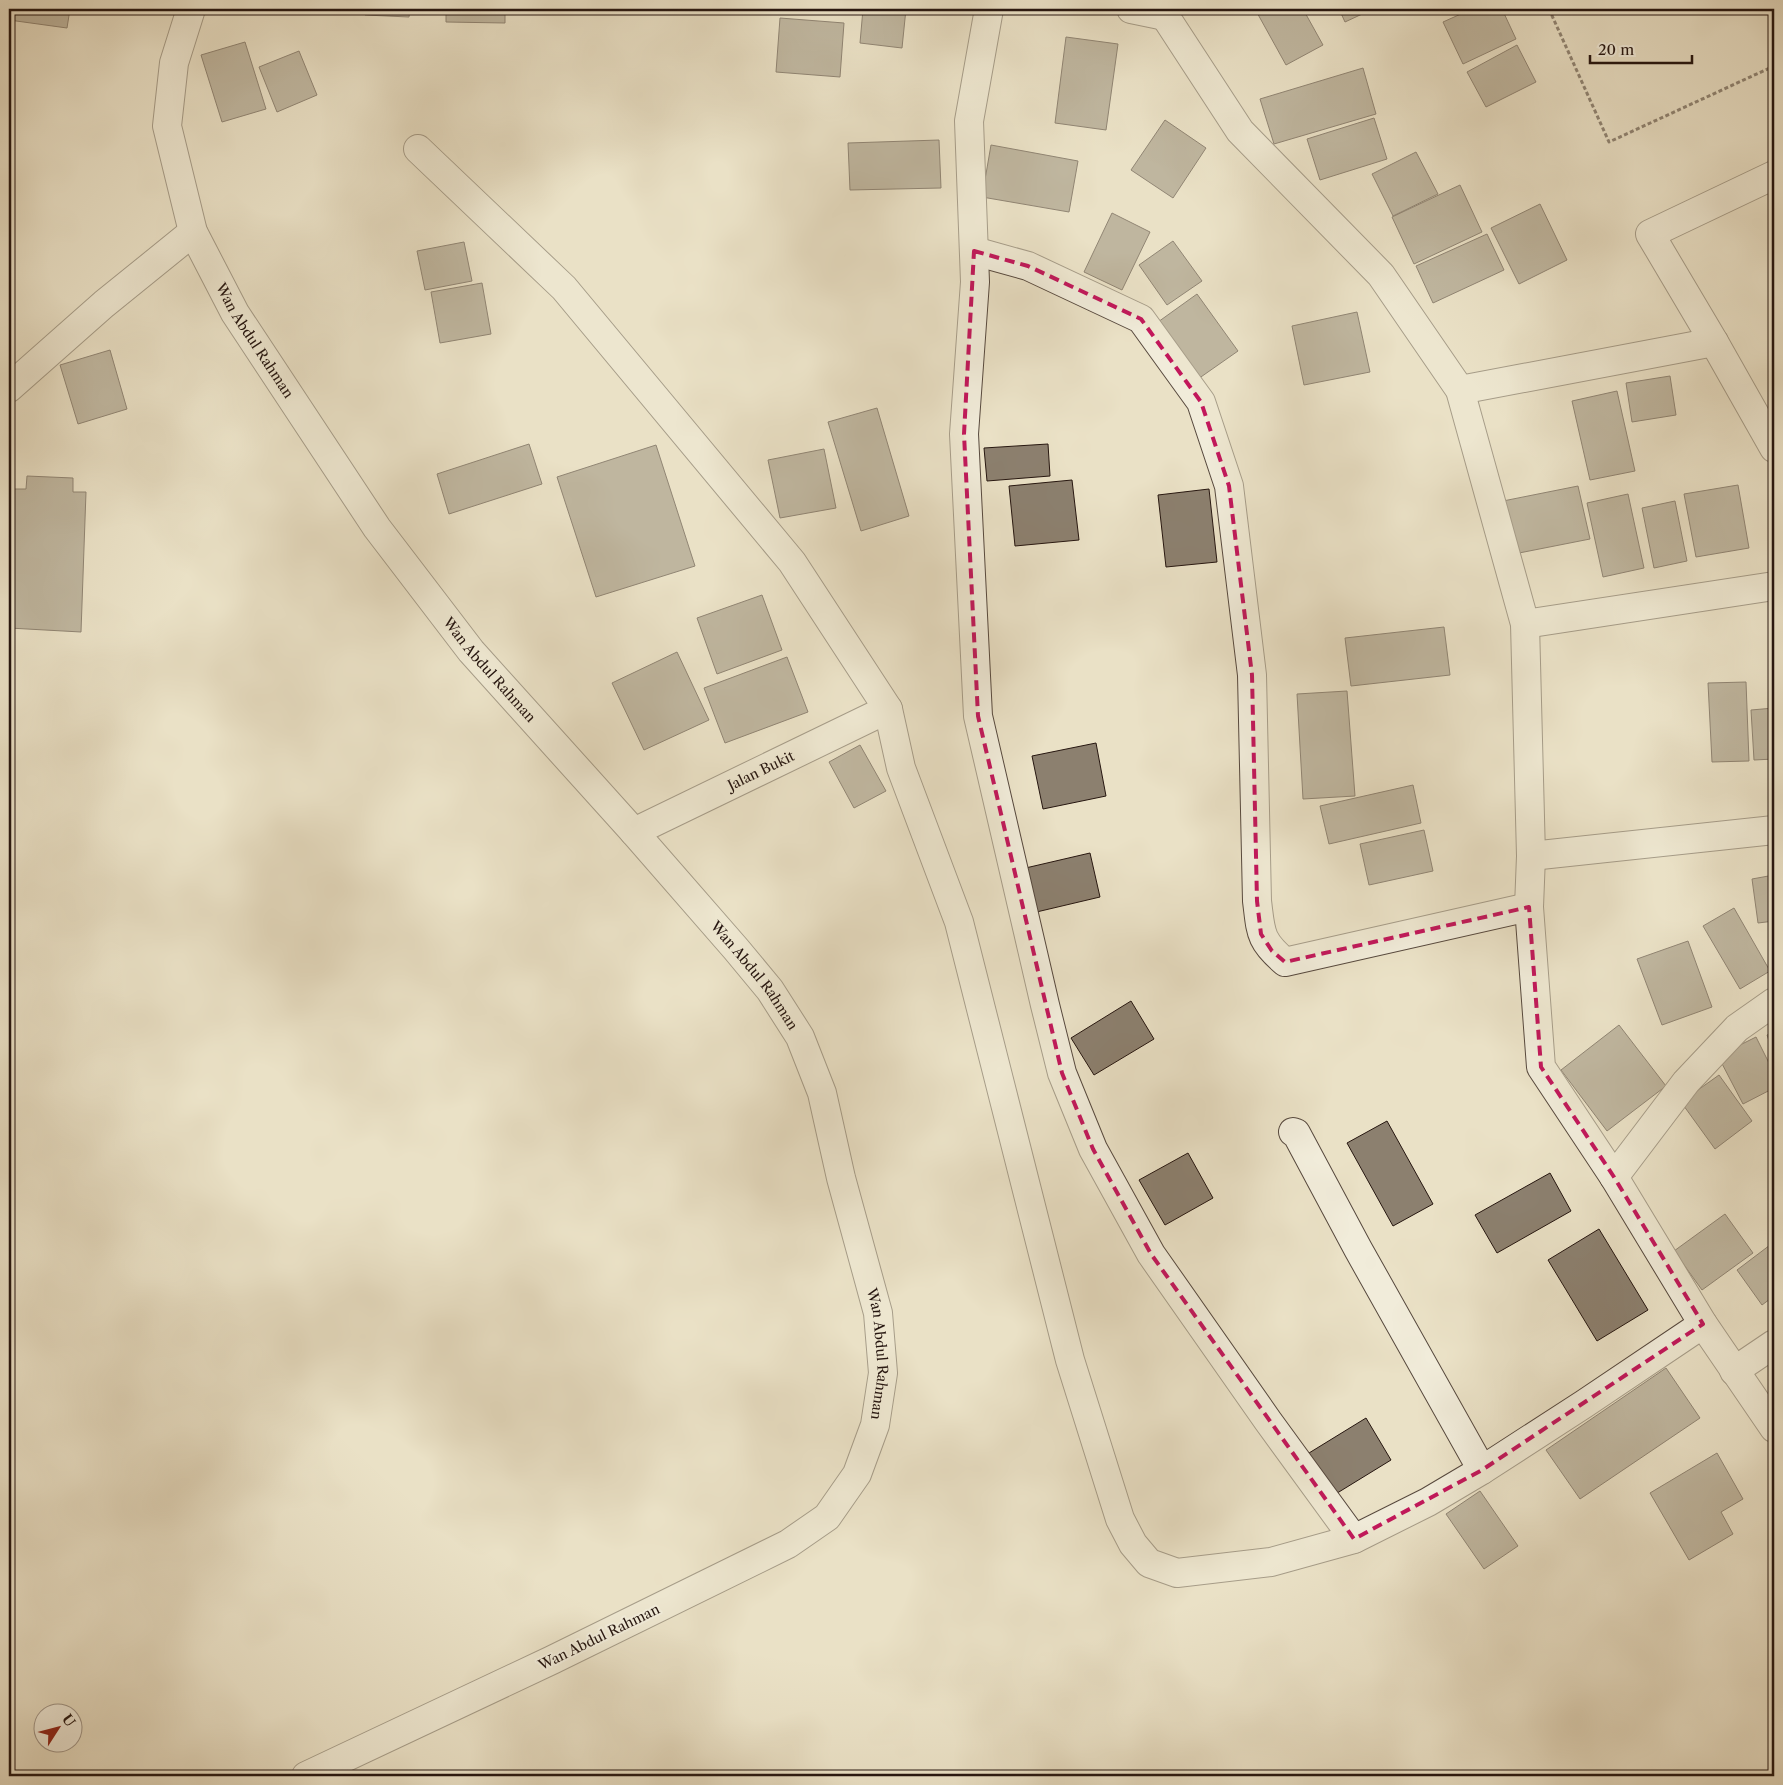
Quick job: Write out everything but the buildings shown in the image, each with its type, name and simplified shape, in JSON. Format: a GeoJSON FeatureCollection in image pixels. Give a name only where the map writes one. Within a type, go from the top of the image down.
{"type":"FeatureCollection","features":[{"type":"Feature","properties":{"kind":"street","name":"Wan Abdul Rahman"},"geometry":{"type":"LineString","coordinates":[[191,9],[174,63],[167,126],[193,232],[236,313],[377,528],[471,651],[634,832],[770,990],[800,1037],[822,1094],[841,1178],[878,1313],[883,1374],[875,1425],[857,1474],[828,1517],[788,1544],[552,1660],[306,1776]]}},
{"type":"Feature","properties":{"kind":"street"},"geometry":{"type":"LineString","coordinates":[[989,9],[968,121],[975,282],[964,434],[978,716],[1045,1005],[1062,1073],[1093,1148],[1151,1254],[1268,1422],[1354,1539]]}},
{"type":"Feature","properties":{"kind":"street"},"geometry":{"type":"LineString","coordinates":[[1131,9],[1164,12],[1240,131],[1381,275],[1460,390],[1525,624],[1531,856],[1529,907],[1541,1067],[1614,1177],[1703,1324],[1774,1428]]}},
{"type":"Feature","properties":{"kind":"street"},"geometry":{"type":"LineString","coordinates":[[418,149],[564,288],[792,562],[888,709],[901,768],[959,922],[1070,1360],[1120,1519],[1133,1544],[1149,1563],[1177,1573],[1271,1562],[1354,1539],[1428,1502],[1482,1470],[1703,1324]]}},
{"type":"Feature","properties":{"kind":"street"},"geometry":{"type":"LineString","coordinates":[[1774,175],[1650,234],[1774,448]]}},
{"type":"Feature","properties":{"kind":"street"},"geometry":{"type":"LineString","coordinates":[[9,388],[104,304],[193,232]]}},
{"type":"Feature","properties":{"kind":"street"},"geometry":{"type":"LineString","coordinates":[[974,251],[1028,266],[1141,319],[1201,402],[1229,486],[1252,675],[1257,900],[1261,934],[1272,951],[1285,962],[1529,907]]}},
{"type":"Feature","properties":{"kind":"street"},"geometry":{"type":"LineString","coordinates":[[1460,390],[1714,342]]}},
{"type":"Feature","properties":{"kind":"street"},"geometry":{"type":"LineString","coordinates":[[1525,624],[1774,586]]}},
{"type":"Feature","properties":{"kind":"street","name":"Jalan Bukit"},"geometry":{"type":"LineString","coordinates":[[634,832],[888,709]]}},
{"type":"Feature","properties":{"kind":"street"},"geometry":{"type":"LineString","coordinates":[[1531,856],[1774,830]]}},
{"type":"Feature","properties":{"kind":"street"},"geometry":{"type":"LineString","coordinates":[[1614,1177],[1686,1082],[1737,1028],[1774,1002]]}},
{"type":"Feature","properties":{"kind":"street"},"geometry":{"type":"LineString","coordinates":[[1293,1132],[1296,1133],[1363,1258],[1482,1470]]}},
{"type":"Feature","properties":{"kind":"street"},"geometry":{"type":"LineString","coordinates":[[1734,1371],[1774,1344]]}},
{"type":"Feature","properties":{"kind":"path"},"geometry":{"type":"LineString","coordinates":[[1549,9],[1610,142],[1774,66]]}},
{"type":"Feature","properties":{"kind":"highlighted area"},"geometry":{"type":"Polygon","coordinates":[[[974,251],[1028,266],[1141,319],[1201,402],[1229,486],[1252,675],[1257,901],[1261,934],[1272,951],[1285,962],[1529,907],[1541,1067],[1614,1177],[1703,1324],[1482,1470],[1354,1539],[1151,1254],[1093,1149],[1062,1073],[978,716],[964,434],[974,251]]]}}]}
